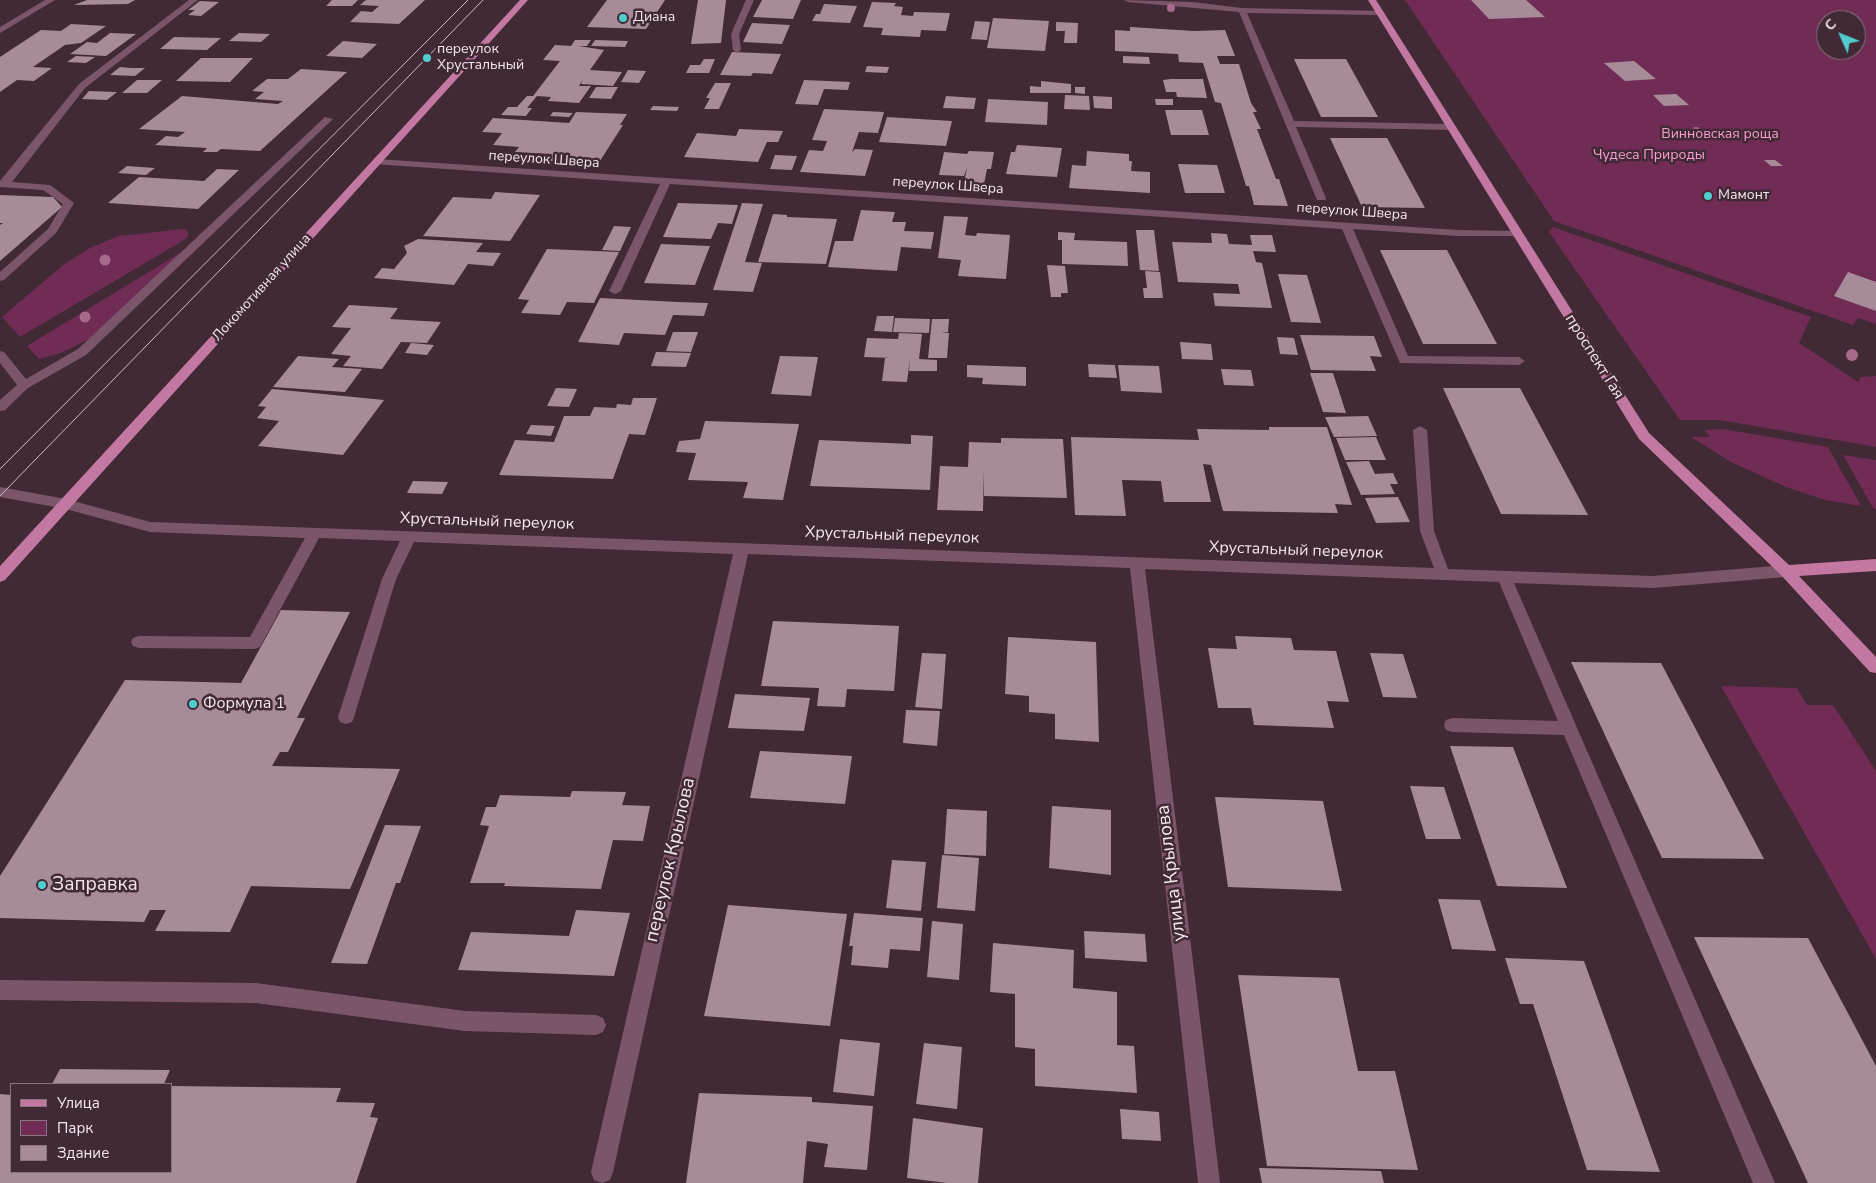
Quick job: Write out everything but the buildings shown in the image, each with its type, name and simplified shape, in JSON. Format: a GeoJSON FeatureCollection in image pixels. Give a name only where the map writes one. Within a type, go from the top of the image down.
{"type":"FeatureCollection","features":[{"type":"Feature","properties":{"kind":"main road","name":"Локомотивная улица"},"geometry":{"type":"LineString","coordinates":[[0,576],[524,0]]}},
{"type":"Feature","properties":{"kind":"main road","name":"проспект Гая"},"geometry":{"type":"LineString","coordinates":[[1372,0],[1644,436],[1786,572],[1876,667]]}},
{"type":"Feature","properties":{"kind":"main road"},"geometry":{"type":"LineString","coordinates":[[1786,572],[1876,565]]}},
{"type":"Feature","properties":{"kind":"street"},"geometry":{"type":"LineString","coordinates":[[0,31],[50,0]]}},
{"type":"Feature","properties":{"kind":"street"},"geometry":{"type":"LineString","coordinates":[[2,184],[82,86],[194,0]]}},
{"type":"Feature","properties":{"kind":"street"},"geometry":{"type":"LineString","coordinates":[[737,50],[735,34],[750,0]]}},
{"type":"Feature","properties":{"kind":"street"},"geometry":{"type":"LineString","coordinates":[[1128,0],[1193,2],[1242,10],[1380,13]]}},
{"type":"Feature","properties":{"kind":"street"},"geometry":{"type":"LineString","coordinates":[[1242,10],[1321,198]]}},
{"type":"Feature","properties":{"kind":"street"},"geometry":{"type":"LineString","coordinates":[[0,407],[24,385],[82,352],[328,119]]}},
{"type":"Feature","properties":{"kind":"street"},"geometry":{"type":"LineString","coordinates":[[1290,124],[1452,127]]}},
{"type":"Feature","properties":{"kind":"street","name":"переулок Швера"},"geometry":{"type":"LineString","coordinates":[[377,162],[1458,233],[1518,234]]}},
{"type":"Feature","properties":{"kind":"street"},"geometry":{"type":"LineString","coordinates":[[615,290],[666,181]]}},
{"type":"Feature","properties":{"kind":"street"},"geometry":{"type":"LineString","coordinates":[[0,278],[52,231],[70,202],[46,187],[2,184]]}},
{"type":"Feature","properties":{"kind":"street"},"geometry":{"type":"LineString","coordinates":[[1346,225],[1404,360],[1519,361]]}},
{"type":"Feature","properties":{"kind":"street"},"geometry":{"type":"LineString","coordinates":[[0,355],[24,385]]}},
{"type":"Feature","properties":{"kind":"street"},"geometry":{"type":"LineString","coordinates":[[1420,430],[1427,531],[1443,574]]}},
{"type":"Feature","properties":{"kind":"street","name":"Хрустальный переулок"},"geometry":{"type":"LineString","coordinates":[[0,492],[66,504],[150,527],[1653,582],[1786,572]]}},
{"type":"Feature","properties":{"kind":"street"},"geometry":{"type":"LineString","coordinates":[[139,642],[254,643],[315,533]]}},
{"type":"Feature","properties":{"kind":"street"},"geometry":{"type":"LineString","coordinates":[[346,717],[389,579],[410,536]]}},
{"type":"Feature","properties":{"kind":"street","name":"переулок Крылова"},"geometry":{"type":"LineString","coordinates":[[602,1172],[742,548]]}},
{"type":"Feature","properties":{"kind":"street","name":"улица Крылова"},"geometry":{"type":"LineString","coordinates":[[1137,563],[1209,1183]]}},
{"type":"Feature","properties":{"kind":"street"},"geometry":{"type":"LineString","coordinates":[[1504,576],[1764,1183]]}},
{"type":"Feature","properties":{"kind":"street"},"geometry":{"type":"LineString","coordinates":[[1452,725],[1569,728]]}},
{"type":"Feature","properties":{"kind":"street"},"geometry":{"type":"LineString","coordinates":[[0,990],[256,993],[465,1021],[596,1025]]}},
{"type":"Feature","properties":{"kind":"green space","name":"Винновская роща"},"geometry":{"type":"Polygon","coordinates":[[[1405,0],[1876,0],[1876,324],[1858,318],[1853,325],[1554,221],[1405,0]]]}},
{"type":"Feature","properties":{"kind":"green space"},"geometry":{"type":"Polygon","coordinates":[[[1553,227],[1811,317],[1799,343],[1858,382],[1861,377],[1876,376],[1876,447],[1720,420],[1680,420],[1549,232],[1553,227]]]}},
{"type":"Feature","properties":{"kind":"green space"},"geometry":{"type":"Polygon","coordinates":[[[184,229],[188,232],[188,236],[184,240],[20,337],[2,317],[63,265],[88,249],[118,236],[184,229]]]}},
{"type":"Feature","properties":{"kind":"green space"},"geometry":{"type":"Polygon","coordinates":[[[180,253],[180,256],[89,339],[61,353],[39,359],[27,346],[180,253]]]}},
{"type":"Feature","properties":{"kind":"green space"},"geometry":{"type":"Polygon","coordinates":[[[1723,429],[1828,447],[1861,506],[1825,500],[1786,487],[1731,462],[1691,437],[1710,437],[1705,430],[1723,429]]]}},
{"type":"Feature","properties":{"kind":"green space"},"geometry":{"type":"Polygon","coordinates":[[[1843,455],[1876,460],[1876,509],[1873,508],[1843,455]]]}},
{"type":"Feature","properties":{"kind":"green space"},"geometry":{"type":"Polygon","coordinates":[[[1721,686],[1797,688],[1807,705],[1833,705],[1876,771],[1876,959],[1721,686]]]}},
{"type":"Feature","properties":{"kind":"tram line"},"geometry":{"type":"LineString","coordinates":[[0,469],[468,0]]}},
{"type":"Feature","properties":{"kind":"tram line"},"geometry":{"type":"LineString","coordinates":[[0,496],[483,0]]}},
{"type":"Feature","properties":{"kind":"place","name":"Диана"},"geometry":{"type":"Point","coordinates":[623,18]}},
{"type":"Feature","properties":{"kind":"place","name":"переулок Хрустальный"},"geometry":{"type":"Point","coordinates":[427,58]}},
{"type":"Feature","properties":{"kind":"place","name":"Мамонт"},"geometry":{"type":"Point","coordinates":[1708,196]}},
{"type":"Feature","properties":{"kind":"place","name":"Формула 1"},"geometry":{"type":"Point","coordinates":[193,704]}},
{"type":"Feature","properties":{"kind":"place","name":"Заправка"},"geometry":{"type":"Point","coordinates":[42,885]}},
{"type":"Feature","properties":{"kind":"park label","name":"Чудеса Природы"},"geometry":{"type":"Point","coordinates":[1649,156]}}]}
